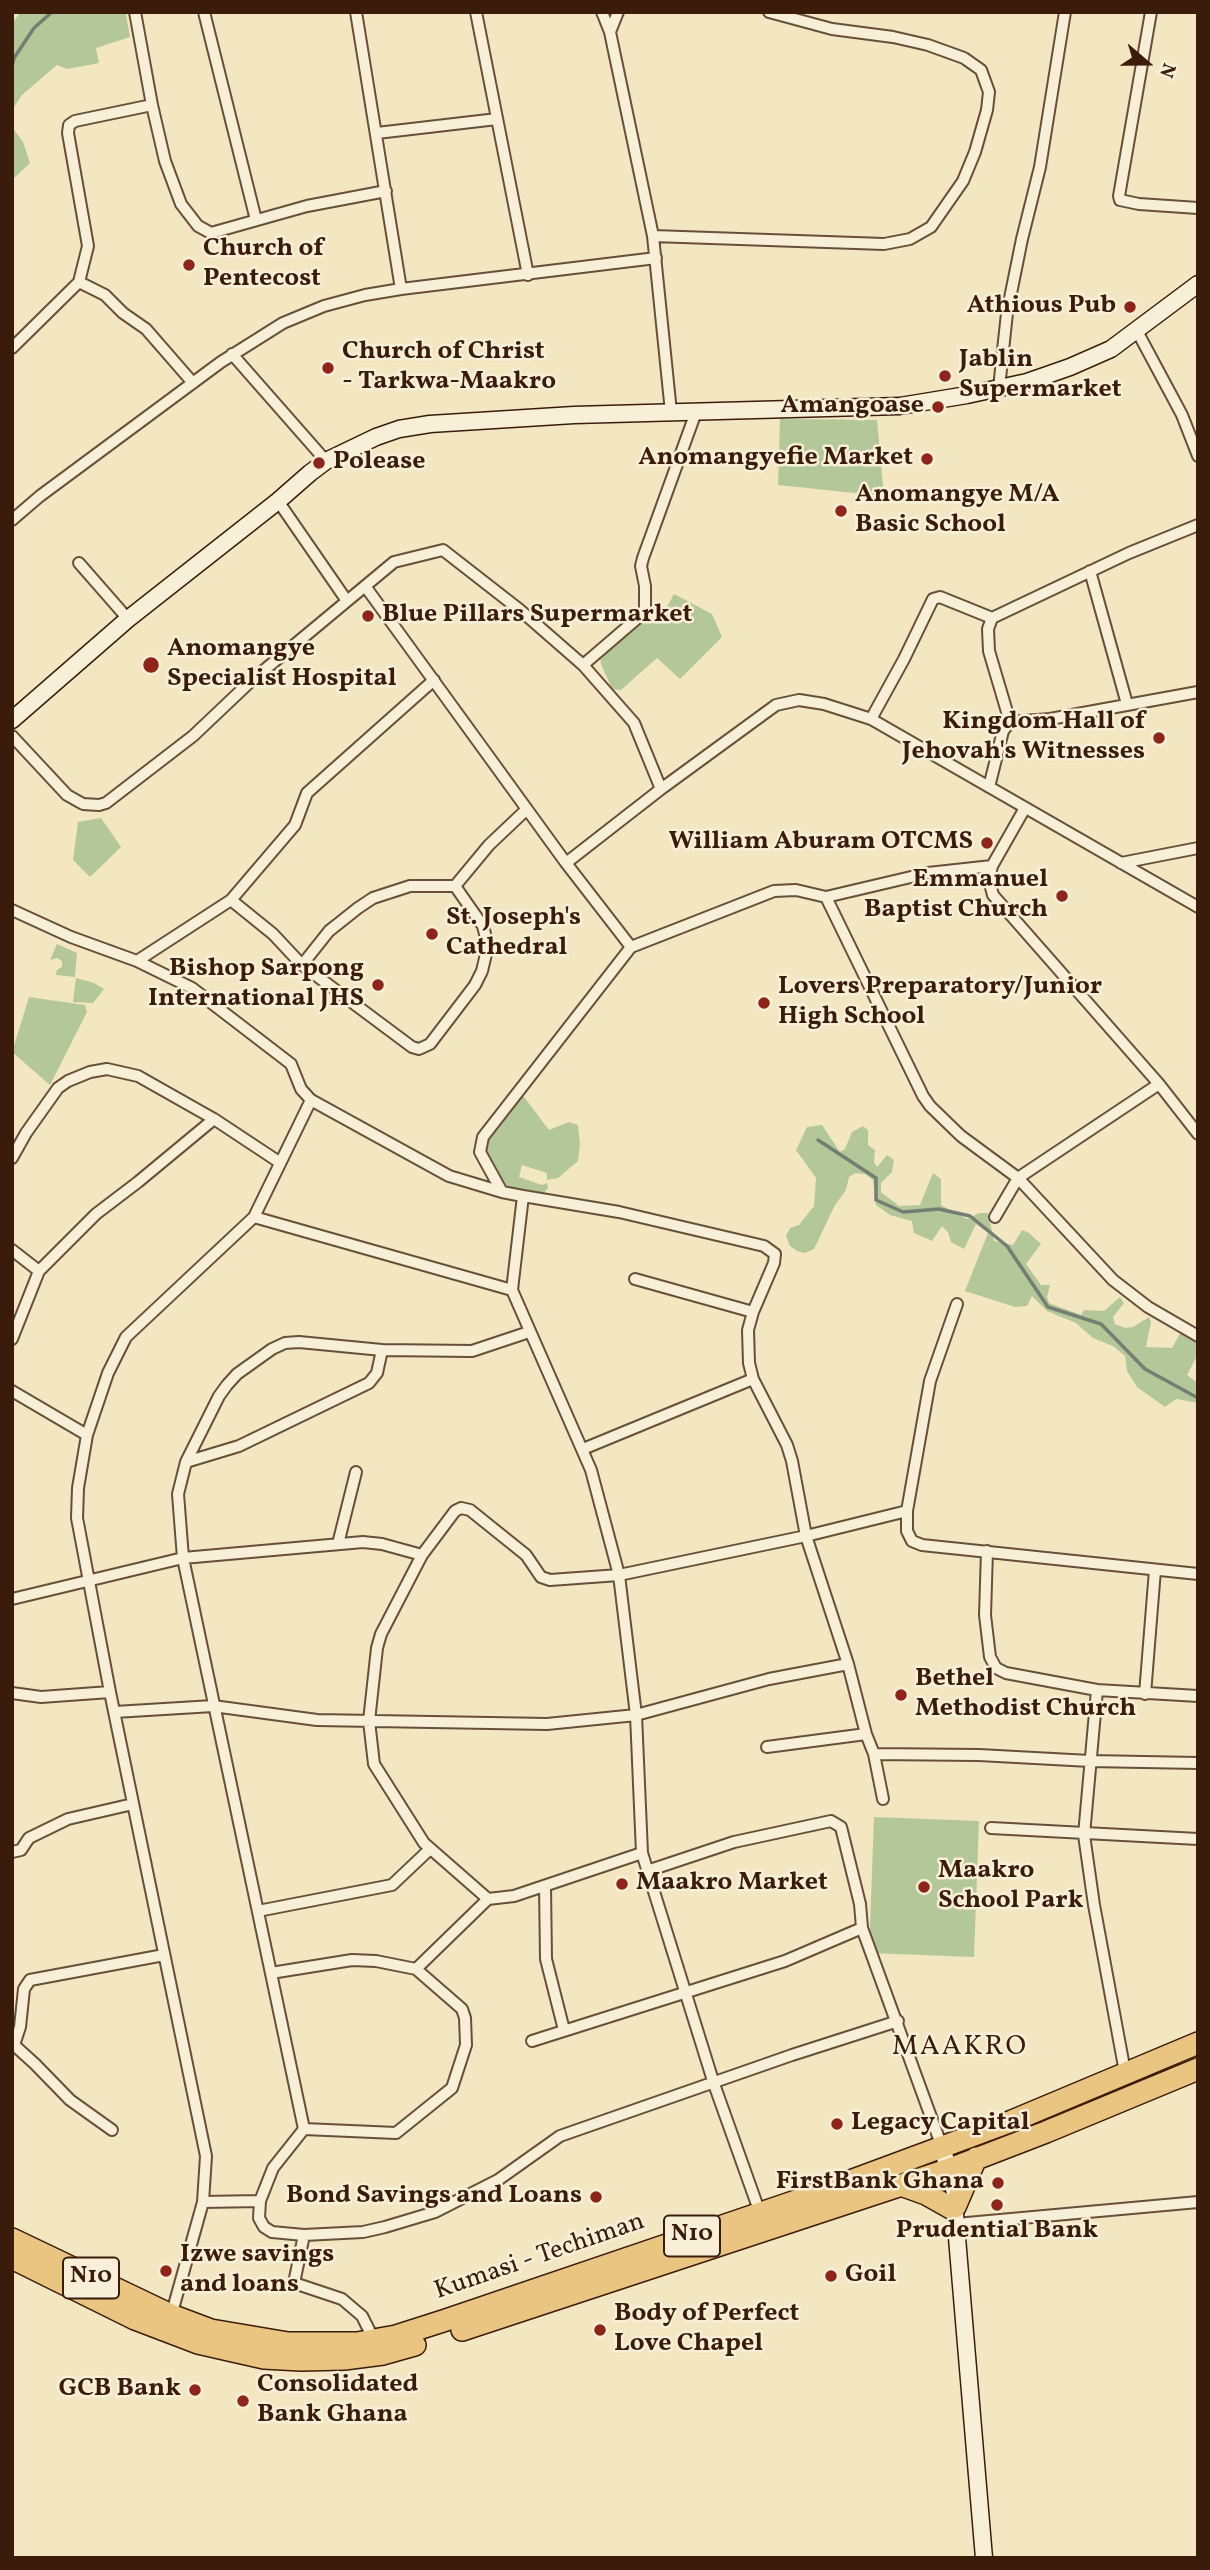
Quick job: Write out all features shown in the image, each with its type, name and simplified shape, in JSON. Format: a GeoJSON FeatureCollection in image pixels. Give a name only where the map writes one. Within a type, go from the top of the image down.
{"type":"FeatureCollection","features":[{"type":"Feature","properties":{"kind":"highway","name":"Kumasi - Techiman"},"geometry":{"type":"LineString","coordinates":[[12,2239],[168,2324],[288,2343],[357,2343],[396,2336],[443,2321],[760,2213],[1012,2121],[1198,2043]]}},
{"type":"Feature","properties":{"kind":"highway","name":"N10"},"geometry":{"type":"LineString","coordinates":[[12,2258],[111,2308],[168,2324],[198,2343],[264,2358],[344,2359],[383,2354],[457,2332],[944,2170],[1198,2069]]}},
{"type":"Feature","properties":{"kind":"highway"},"geometry":{"type":"LineString","coordinates":[[901,2185],[926,2194],[954,2213],[976,2158]]}},
{"type":"Feature","properties":{"kind":"street"},"geometry":{"type":"LineString","coordinates":[[135,12],[165,161],[181,204],[205,231],[211,233],[307,206],[386,191]]}},
{"type":"Feature","properties":{"kind":"street"},"geometry":{"type":"LineString","coordinates":[[204,12],[256,220]]}},
{"type":"Feature","properties":{"kind":"street"},"geometry":{"type":"LineString","coordinates":[[356,12],[401,289]]}},
{"type":"Feature","properties":{"kind":"street"},"geometry":{"type":"LineString","coordinates":[[476,12],[528,275]]}},
{"type":"Feature","properties":{"kind":"street"},"geometry":{"type":"LineString","coordinates":[[602,12],[610,32],[653,236],[671,412]]}},
{"type":"Feature","properties":{"kind":"street"},"geometry":{"type":"LineString","coordinates":[[610,32],[618,12]]}},
{"type":"Feature","properties":{"kind":"street"},"geometry":{"type":"LineString","coordinates":[[653,236],[884,244],[910,239],[931,227],[963,181],[987,110],[989,92],[981,70],[964,58],[928,45],[893,37],[832,29],[769,12]]}},
{"type":"Feature","properties":{"kind":"street"},"geometry":{"type":"LineString","coordinates":[[999,388],[1007,313],[1040,167],[1065,12]]}},
{"type":"Feature","properties":{"kind":"street"},"geometry":{"type":"LineString","coordinates":[[1151,12],[1119,196],[1120,200],[1139,204],[1198,208]]}},
{"type":"Feature","properties":{"kind":"street"},"geometry":{"type":"LineString","coordinates":[[12,348],[79,282],[88,246],[68,133],[69,125],[75,121],[152,105]]}},
{"type":"Feature","properties":{"kind":"street"},"geometry":{"type":"LineString","coordinates":[[377,133],[497,119]]}},
{"type":"Feature","properties":{"kind":"street"},"geometry":{"type":"LineString","coordinates":[[12,520],[40,496],[232,354],[283,323],[324,306],[401,289],[656,258]]}},
{"type":"Feature","properties":{"kind":"street"},"geometry":{"type":"LineString","coordinates":[[79,282],[105,295],[123,313],[146,329],[193,383]]}},
{"type":"Feature","properties":{"kind":"street"},"geometry":{"type":"LineString","coordinates":[[12,720],[128,619],[326,461],[371,439],[399,429],[430,424],[671,412],[900,406],[999,388],[1027,382],[1111,349],[1198,284]]}},
{"type":"Feature","properties":{"kind":"street"},"geometry":{"type":"LineString","coordinates":[[1137,331],[1182,415],[1198,456]]}},
{"type":"Feature","properties":{"kind":"street"},"geometry":{"type":"LineString","coordinates":[[232,354],[326,461]]}},
{"type":"Feature","properties":{"kind":"street"},"geometry":{"type":"LineString","coordinates":[[583,665],[645,609],[645,586],[641,566],[643,558],[696,412]]}},
{"type":"Feature","properties":{"kind":"street"},"geometry":{"type":"LineString","coordinates":[[278,501],[347,601]]}},
{"type":"Feature","properties":{"kind":"street"},"geometry":{"type":"LineString","coordinates":[[1010,722],[989,651],[988,629],[992,618],[1090,571],[1198,525]]}},
{"type":"Feature","properties":{"kind":"street"},"geometry":{"type":"LineString","coordinates":[[12,736],[67,795],[83,804],[106,803],[193,736],[251,681],[394,562],[443,550],[520,610],[583,665],[634,723],[661,789]]}},
{"type":"Feature","properties":{"kind":"street"},"geometry":{"type":"LineString","coordinates":[[79,563],[128,619]]}},
{"type":"Feature","properties":{"kind":"street"},"geometry":{"type":"LineString","coordinates":[[1090,571],[1127,705]]}},
{"type":"Feature","properties":{"kind":"street"},"geometry":{"type":"LineString","coordinates":[[365,586],[566,863],[631,947]]}},
{"type":"Feature","properties":{"kind":"street"},"geometry":{"type":"LineString","coordinates":[[871,719],[933,599],[940,597],[992,618]]}},
{"type":"Feature","properties":{"kind":"street"},"geometry":{"type":"LineString","coordinates":[[137,961],[231,900],[295,825],[307,793],[434,680]]}},
{"type":"Feature","properties":{"kind":"street"},"geometry":{"type":"LineString","coordinates":[[989,787],[1003,731],[1010,722],[1050,719],[1198,692]]}},
{"type":"Feature","properties":{"kind":"street"},"geometry":{"type":"LineString","coordinates":[[566,863],[776,705],[799,700],[824,704],[871,719],[1198,907]]}},
{"type":"Feature","properties":{"kind":"street"},"geometry":{"type":"LineString","coordinates":[[1025,807],[992,866],[989,880],[993,895],[1159,1084],[1198,1134]]}},
{"type":"Feature","properties":{"kind":"street"},"geometry":{"type":"LineString","coordinates":[[455,886],[489,845],[527,809]]}},
{"type":"Feature","properties":{"kind":"street"},"geometry":{"type":"LineString","coordinates":[[1121,863],[1198,848]]}},
{"type":"Feature","properties":{"kind":"street"},"geometry":{"type":"LineString","coordinates":[[502,1192],[480,1152],[483,1137],[631,947],[774,891],[796,890],[826,897],[928,873],[992,866]]}},
{"type":"Feature","properties":{"kind":"street"},"geometry":{"type":"LineString","coordinates":[[302,965],[329,931],[373,898],[410,886],[455,886]]}},
{"type":"Feature","properties":{"kind":"street"},"geometry":{"type":"LineString","coordinates":[[231,900],[273,934],[302,965],[412,1047],[425,1048],[475,985],[486,954],[483,926],[455,886]]}},
{"type":"Feature","properties":{"kind":"street"},"geometry":{"type":"LineString","coordinates":[[826,897],[923,1096],[961,1136],[1018,1178],[1114,1280],[1147,1307],[1198,1336]]}},
{"type":"Feature","properties":{"kind":"street"},"geometry":{"type":"LineString","coordinates":[[12,910],[71,937],[137,961],[192,988],[290,1064],[301,1089],[310,1100],[435,1170],[502,1192],[620,1212],[764,1246],[775,1254],[774,1263],[753,1312],[747,1343],[753,1379],[787,1445],[792,1461],[806,1535],[848,1664],[866,1734],[874,1754],[883,1799]]}},
{"type":"Feature","properties":{"kind":"street"},"geometry":{"type":"LineString","coordinates":[[12,1158],[49,1098],[68,1081],[90,1072],[107,1069],[138,1076],[214,1119],[279,1162]]}},
{"type":"Feature","properties":{"kind":"street"},"geometry":{"type":"LineString","coordinates":[[995,1217],[1018,1178],[1159,1084]]}},
{"type":"Feature","properties":{"kind":"street"},"geometry":{"type":"LineString","coordinates":[[168,2324],[203,2202],[206,2156],[110,1692],[76,1506],[87,1435],[108,1373],[126,1337],[254,1217],[310,1100]]}},
{"type":"Feature","properties":{"kind":"street"},"geometry":{"type":"LineString","coordinates":[[12,1339],[39,1270],[96,1214],[214,1119]]}},
{"type":"Feature","properties":{"kind":"street"},"geometry":{"type":"LineString","coordinates":[[523,1196],[512,1290],[583,1449],[599,1494],[619,1575],[636,1715],[642,1853],[714,2084],[760,2213]]}},
{"type":"Feature","properties":{"kind":"street"},"geometry":{"type":"LineString","coordinates":[[254,1217],[512,1290]]}},
{"type":"Feature","properties":{"kind":"street"},"geometry":{"type":"LineString","coordinates":[[12,1250],[39,1270]]}},
{"type":"Feature","properties":{"kind":"street"},"geometry":{"type":"LineString","coordinates":[[635,1279],[753,1312]]}},
{"type":"Feature","properties":{"kind":"street"},"geometry":{"type":"LineString","coordinates":[[957,1304],[930,1381],[907,1511],[909,1538],[916,1544],[1198,1574]]}},
{"type":"Feature","properties":{"kind":"street"},"geometry":{"type":"LineString","coordinates":[[304,2129],[183,1558],[178,1494],[186,1462],[226,1385],[272,1349],[285,1343],[382,1350],[472,1351],[529,1332]]}},
{"type":"Feature","properties":{"kind":"street"},"geometry":{"type":"LineString","coordinates":[[186,1462],[239,1446],[369,1383],[377,1373],[382,1350]]}},
{"type":"Feature","properties":{"kind":"street"},"geometry":{"type":"LineString","coordinates":[[583,1449],[753,1379]]}},
{"type":"Feature","properties":{"kind":"street"},"geometry":{"type":"LineString","coordinates":[[12,1391],[87,1435]]}},
{"type":"Feature","properties":{"kind":"street"},"geometry":{"type":"LineString","coordinates":[[338,1544],[356,1472]]}},
{"type":"Feature","properties":{"kind":"street"},"geometry":{"type":"LineString","coordinates":[[488,1899],[430,1849],[374,1764],[369,1721],[381,1634],[422,1555],[455,1511],[466,1508],[526,1555],[544,1578],[619,1575],[907,1511]]}},
{"type":"Feature","properties":{"kind":"street"},"geometry":{"type":"LineString","coordinates":[[12,1599],[183,1558],[372,1542],[422,1555]]}},
{"type":"Feature","properties":{"kind":"street"},"geometry":{"type":"LineString","coordinates":[[987,1551],[985,1615],[989,1657],[996,1668],[1006,1674],[1097,1690],[1198,1696]]}},
{"type":"Feature","properties":{"kind":"street"},"geometry":{"type":"LineString","coordinates":[[1145,1694],[1155,1570]]}},
{"type":"Feature","properties":{"kind":"street"},"geometry":{"type":"LineString","coordinates":[[116,1712],[214,1706],[291,1717],[547,1724],[636,1715],[769,1679],[848,1664]]}},
{"type":"Feature","properties":{"kind":"street"},"geometry":{"type":"LineString","coordinates":[[1097,1690],[1084,1835],[1125,2072]]}},
{"type":"Feature","properties":{"kind":"street"},"geometry":{"type":"LineString","coordinates":[[12,1693],[41,1697],[110,1692]]}},
{"type":"Feature","properties":{"kind":"street"},"geometry":{"type":"LineString","coordinates":[[767,1746],[866,1734]]}},
{"type":"Feature","properties":{"kind":"street"},"geometry":{"type":"LineString","coordinates":[[874,1754],[1198,1763]]}},
{"type":"Feature","properties":{"kind":"street"},"geometry":{"type":"LineString","coordinates":[[12,1853],[21,1850],[29,1838],[68,1819],[133,1804]]}},
{"type":"Feature","properties":{"kind":"street"},"geometry":{"type":"LineString","coordinates":[[647,1871],[734,1842],[831,1821],[841,1827],[860,1905],[862,1928],[898,2021],[944,2170],[954,2213],[984,2558]]}},
{"type":"Feature","properties":{"kind":"street"},"geometry":{"type":"LineString","coordinates":[[991,1828],[1198,1839]]}},
{"type":"Feature","properties":{"kind":"street"},"geometry":{"type":"LineString","coordinates":[[258,1911],[392,1885],[430,1849]]}},
{"type":"Feature","properties":{"kind":"street"},"geometry":{"type":"LineString","coordinates":[[416,1969],[488,1899],[514,1896],[642,1853]]}},
{"type":"Feature","properties":{"kind":"street"},"geometry":{"type":"LineString","coordinates":[[545,1886],[546,1959],[564,2030]]}},
{"type":"Feature","properties":{"kind":"street"},"geometry":{"type":"LineString","coordinates":[[532,2040],[785,1961],[862,1928]]}},
{"type":"Feature","properties":{"kind":"street"},"geometry":{"type":"LineString","coordinates":[[112,2130],[70,2100],[13,2045],[20,2027],[25,1985],[30,1980],[164,1955]]}},
{"type":"Feature","properties":{"kind":"street"},"geometry":{"type":"LineString","coordinates":[[271,1973],[366,1959],[416,1969],[462,2009],[466,2018],[466,2045],[452,2088],[396,2133],[304,2129]]}},
{"type":"Feature","properties":{"kind":"street"},"geometry":{"type":"LineString","coordinates":[[12,1985],[25,1985]]}},
{"type":"Feature","properties":{"kind":"street"},"geometry":{"type":"LineString","coordinates":[[304,2129],[273,2168],[260,2201],[259,2218],[264,2227],[272,2232],[304,2235],[363,2232],[435,2212],[498,2180],[560,2136],[898,2021]]}},
{"type":"Feature","properties":{"kind":"street"},"geometry":{"type":"LineString","coordinates":[[203,2202],[260,2201]]}},
{"type":"Feature","properties":{"kind":"street"},"geometry":{"type":"LineString","coordinates":[[954,2213],[1198,2202]]}},
{"type":"Feature","properties":{"kind":"street"},"geometry":{"type":"LineString","coordinates":[[304,2235],[294,2283],[341,2299],[362,2316],[374,2340]]}},
{"type":"Feature","properties":{"kind":"green space"},"geometry":{"type":"Polygon","coordinates":[[[21,12],[128,12],[126,15],[130,37],[96,48],[99,63],[67,69],[57,65],[22,95],[12,110],[12,23],[21,12]]]}},
{"type":"Feature","properties":{"kind":"green space"},"geometry":{"type":"Polygon","coordinates":[[[12,127],[23,142],[30,163],[12,180],[12,127]]]}},
{"type":"Feature","properties":{"kind":"green space"},"geometry":{"type":"Polygon","coordinates":[[[780,419],[877,420],[884,496],[778,485],[780,419]]]}},
{"type":"Feature","properties":{"kind":"green space"},"geometry":{"type":"Polygon","coordinates":[[[674,594],[712,614],[722,637],[680,679],[657,658],[621,690],[612,689],[600,656],[644,621],[661,618],[674,594]]]}},
{"type":"Feature","properties":{"kind":"green space"},"geometry":{"type":"Polygon","coordinates":[[[101,818],[121,847],[90,877],[73,860],[78,822],[101,818]]]}},
{"type":"Feature","properties":{"kind":"green space"},"geometry":{"type":"Polygon","coordinates":[[[57,944],[77,953],[75,977],[56,975],[57,970],[62,967],[62,961],[57,958],[50,960],[57,944]]]}},
{"type":"Feature","properties":{"kind":"green space"},"geometry":{"type":"Polygon","coordinates":[[[76,978],[104,989],[93,1003],[73,1002],[76,978]]]}},
{"type":"Feature","properties":{"kind":"green space"},"geometry":{"type":"Polygon","coordinates":[[[29,997],[85,1005],[87,1012],[50,1085],[12,1052],[29,997]]]}},
{"type":"Feature","properties":{"kind":"green space"},"geometry":{"type":"Polygon","coordinates":[[[521,1093],[549,1130],[569,1122],[578,1125],[578,1161],[558,1178],[547,1180],[547,1173],[522,1165],[519,1177],[542,1185],[547,1183],[548,1188],[543,1194],[518,1190],[504,1184],[484,1151],[491,1138],[493,1126],[521,1093]]]}},
{"type":"Feature","properties":{"kind":"green space"},"geometry":{"type":"Polygon","coordinates":[[[822,1125],[840,1152],[845,1149],[852,1132],[863,1126],[868,1130],[868,1145],[875,1150],[874,1162],[877,1167],[887,1155],[894,1160],[892,1172],[881,1183],[881,1192],[899,1206],[920,1205],[933,1173],[941,1179],[941,1205],[967,1219],[979,1213],[988,1213],[994,1241],[1013,1245],[1022,1230],[1029,1233],[1041,1244],[1026,1264],[1041,1285],[1050,1285],[1047,1297],[1049,1303],[1081,1315],[1084,1310],[1104,1311],[1120,1297],[1124,1303],[1113,1317],[1115,1324],[1125,1328],[1133,1327],[1149,1317],[1151,1322],[1146,1347],[1172,1348],[1181,1332],[1198,1340],[1198,1354],[1187,1375],[1198,1383],[1198,1403],[1176,1399],[1165,1407],[1137,1387],[1127,1371],[1125,1356],[1113,1346],[1093,1338],[1076,1323],[1047,1311],[1032,1296],[1027,1306],[1015,1307],[965,1291],[988,1233],[976,1224],[964,1249],[951,1242],[948,1232],[942,1226],[932,1241],[914,1233],[912,1221],[890,1215],[876,1205],[873,1180],[865,1174],[855,1173],[849,1177],[846,1190],[835,1205],[814,1249],[805,1253],[790,1246],[786,1236],[790,1228],[799,1225],[814,1206],[816,1178],[796,1150],[807,1127],[822,1125]]]}},
{"type":"Feature","properties":{"kind":"green space","name":"Maakro School Park"},"geometry":{"type":"Polygon","coordinates":[[[874,1817],[979,1821],[974,1957],[869,1953],[874,1817]]]}},
{"type":"Feature","properties":{"kind":"waterway"},"geometry":{"type":"LineString","coordinates":[[12,66],[14,58],[34,28],[52,12]]}},
{"type":"Feature","properties":{"kind":"waterway"},"geometry":{"type":"LineString","coordinates":[[818,1140],[876,1178],[876,1200],[903,1212],[939,1209],[970,1216],[1007,1246],[1048,1307],[1101,1324],[1145,1369],[1198,1398]]}},
{"type":"Feature","properties":{"kind":"place","name":"Church of Pentecost"},"geometry":{"type":"Point","coordinates":[189,265]}},
{"type":"Feature","properties":{"kind":"place","name":"Athious Pub"},"geometry":{"type":"Point","coordinates":[1130,307]}},
{"type":"Feature","properties":{"kind":"place","name":"Church of Christ - Tarkwa-Maakro"},"geometry":{"type":"Point","coordinates":[328,368]}},
{"type":"Feature","properties":{"kind":"place","name":"Jablin Supermarket"},"geometry":{"type":"Point","coordinates":[945,376]}},
{"type":"Feature","properties":{"kind":"place","name":"Amangoase"},"geometry":{"type":"Point","coordinates":[938,407]}},
{"type":"Feature","properties":{"kind":"place","name":"Anomangyefie Market"},"geometry":{"type":"Point","coordinates":[927,459]}},
{"type":"Feature","properties":{"kind":"place","name":"Polease"},"geometry":{"type":"Point","coordinates":[319,463]}},
{"type":"Feature","properties":{"kind":"place","name":"Anomangye M/A Basic School"},"geometry":{"type":"Point","coordinates":[841,511]}},
{"type":"Feature","properties":{"kind":"place","name":"Blue Pillars Supermarket"},"geometry":{"type":"Point","coordinates":[368,616]}},
{"type":"Feature","properties":{"kind":"place","name":"Anomangye Specialist Hospital"},"geometry":{"type":"Point","coordinates":[151,665]}},
{"type":"Feature","properties":{"kind":"place","name":"Kingdom Hall of Jehovah's Witnesses"},"geometry":{"type":"Point","coordinates":[1159,738]}},
{"type":"Feature","properties":{"kind":"place","name":"William Aburam OTCMS"},"geometry":{"type":"Point","coordinates":[987,843]}},
{"type":"Feature","properties":{"kind":"place","name":"Emmanuel Baptist Church"},"geometry":{"type":"Point","coordinates":[1062,896]}},
{"type":"Feature","properties":{"kind":"place","name":"St. Joseph's Cathedral"},"geometry":{"type":"Point","coordinates":[432,934]}},
{"type":"Feature","properties":{"kind":"place","name":"Bishop Sarpong International JHS"},"geometry":{"type":"Point","coordinates":[378,985]}},
{"type":"Feature","properties":{"kind":"place","name":"Lovers Preparatory/Junior High School"},"geometry":{"type":"Point","coordinates":[764,1003]}},
{"type":"Feature","properties":{"kind":"place","name":"Bethel Methodist Church"},"geometry":{"type":"Point","coordinates":[901,1695]}},
{"type":"Feature","properties":{"kind":"place","name":"Maakro Market"},"geometry":{"type":"Point","coordinates":[622,1884]}},
{"type":"Feature","properties":{"kind":"place","name":"Maakro School Park"},"geometry":{"type":"Point","coordinates":[924,1887]}},
{"type":"Feature","properties":{"kind":"place","name":"Legacy Capital"},"geometry":{"type":"Point","coordinates":[837,2124]}},
{"type":"Feature","properties":{"kind":"place","name":"FirstBank Ghana"},"geometry":{"type":"Point","coordinates":[998,2183]}},
{"type":"Feature","properties":{"kind":"place","name":"Bond Savings and Loans"},"geometry":{"type":"Point","coordinates":[596,2197]}},
{"type":"Feature","properties":{"kind":"place","name":"Prudential Bank"},"geometry":{"type":"Point","coordinates":[997,2205]}},
{"type":"Feature","properties":{"kind":"place","name":"Izwe savings and loans"},"geometry":{"type":"Point","coordinates":[166,2271]}},
{"type":"Feature","properties":{"kind":"place","name":"Goil"},"geometry":{"type":"Point","coordinates":[831,2276]}},
{"type":"Feature","properties":{"kind":"place","name":"Body of Perfect Love Chapel"},"geometry":{"type":"Point","coordinates":[600,2330]}},
{"type":"Feature","properties":{"kind":"place","name":"GCB Bank"},"geometry":{"type":"Point","coordinates":[195,2390]}},
{"type":"Feature","properties":{"kind":"place","name":"Consolidated Bank Ghana"},"geometry":{"type":"Point","coordinates":[243,2401]}},
{"type":"Feature","properties":{"kind":"district","name":"MAAKRO"},"geometry":{"type":"Point","coordinates":[960,2049]}}]}
